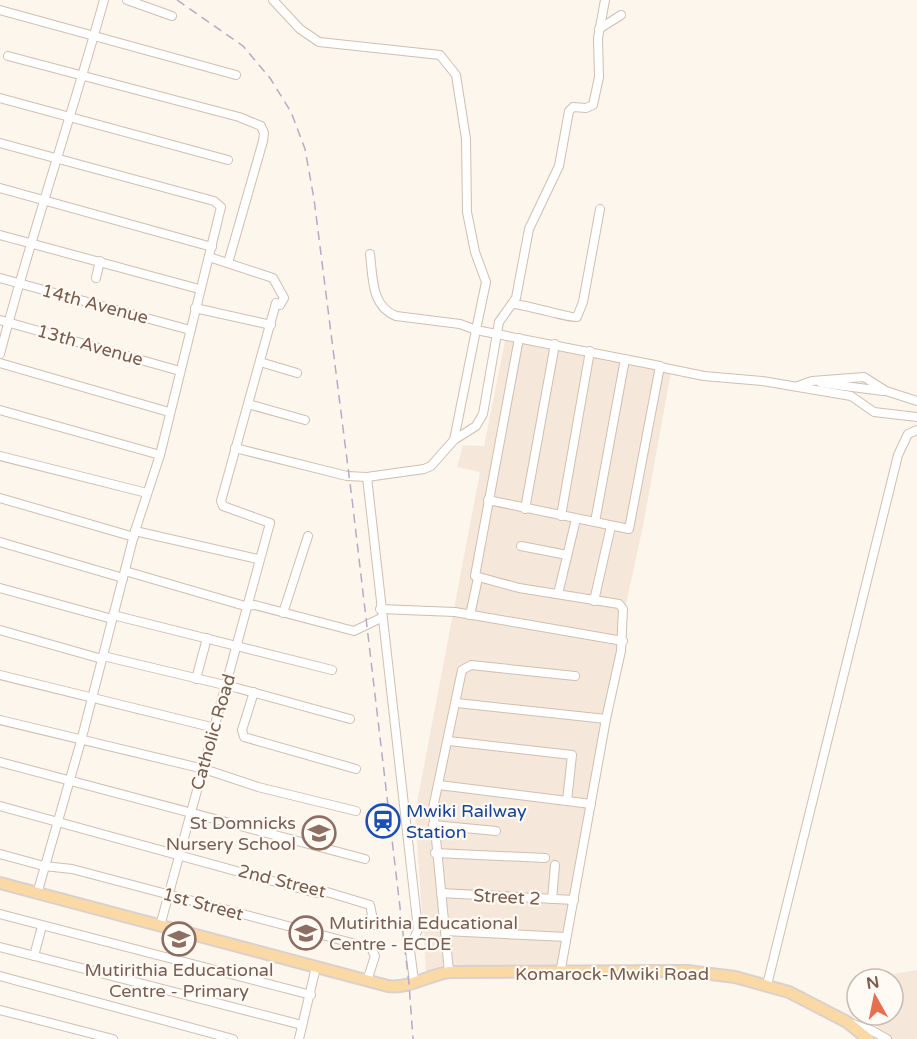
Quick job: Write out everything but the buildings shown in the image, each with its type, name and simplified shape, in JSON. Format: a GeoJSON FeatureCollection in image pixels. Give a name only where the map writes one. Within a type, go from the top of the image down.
{"type":"FeatureCollection","features":[{"type":"Feature","properties":{"kind":"main road","name":"Komarock-Mwiki Road"},"geometry":{"type":"LineString","coordinates":[[0,883],[393,987],[449,972],[560,974],[687,971],[767,984],[789,992],[845,1021]]}},
{"type":"Feature","properties":{"kind":"main road","name":"Komarock-Mwiki Road"},"geometry":{"type":"LineString","coordinates":[[853,1027],[868,1039]]}},
{"type":"Feature","properties":{"kind":"street"},"geometry":{"type":"LineString","coordinates":[[0,354],[4,322],[20,284],[42,200],[95,37],[104,0]]}},
{"type":"Feature","properties":{"kind":"street"},"geometry":{"type":"LineString","coordinates":[[127,0],[172,16]]}},
{"type":"Feature","properties":{"kind":"street"},"geometry":{"type":"LineString","coordinates":[[273,0],[300,29],[319,42],[440,55],[456,75],[466,139],[467,212],[475,252],[486,282],[454,440]]}},
{"type":"Feature","properties":{"kind":"street"},"geometry":{"type":"LineString","coordinates":[[209,257],[276,280],[284,298],[280,305],[276,303],[235,448],[347,476],[367,477],[431,466],[454,440],[480,421],[500,322],[516,298],[530,229],[559,166],[569,111],[573,107],[586,108],[593,105],[599,77],[599,30],[605,0]]}},
{"type":"Feature","properties":{"kind":"street"},"geometry":{"type":"LineString","coordinates":[[0,10],[236,75]]}},
{"type":"Feature","properties":{"kind":"street"},"geometry":{"type":"LineString","coordinates":[[599,30],[621,15]]}},
{"type":"Feature","properties":{"kind":"street"},"geometry":{"type":"LineString","coordinates":[[8,56],[163,99],[239,117],[261,126],[264,133],[263,141],[228,263]]}},
{"type":"Feature","properties":{"kind":"street"},"geometry":{"type":"LineString","coordinates":[[0,98],[228,160]]}},
{"type":"Feature","properties":{"kind":"street"},"geometry":{"type":"LineString","coordinates":[[0,143],[218,203],[221,211],[199,289],[160,455],[134,534],[103,658],[90,698],[81,741],[37,894]]}},
{"type":"Feature","properties":{"kind":"street"},"geometry":{"type":"LineString","coordinates":[[0,188],[212,247]]}},
{"type":"Feature","properties":{"kind":"street"},"geometry":{"type":"LineString","coordinates":[[513,304],[542,308],[569,318],[578,317],[583,302],[600,209]]}},
{"type":"Feature","properties":{"kind":"street"},"geometry":{"type":"LineString","coordinates":[[0,235],[199,289]]}},
{"type":"Feature","properties":{"kind":"street"},"geometry":{"type":"LineString","coordinates":[[370,254],[374,291],[387,312],[396,316],[460,324],[497,336],[555,344],[704,376],[851,396],[874,411],[917,417]]}},
{"type":"Feature","properties":{"kind":"street"},"geometry":{"type":"LineString","coordinates":[[96,278],[100,261]]}},
{"type":"Feature","properties":{"kind":"street","name":"14th Avenue"},"geometry":{"type":"LineString","coordinates":[[0,278],[190,330]]}},
{"type":"Feature","properties":{"kind":"street"},"geometry":{"type":"LineString","coordinates":[[195,308],[271,325]]}},
{"type":"Feature","properties":{"kind":"street","name":"13th Avenue"},"geometry":{"type":"LineString","coordinates":[[4,322],[180,370]]}},
{"type":"Feature","properties":{"kind":"street"},"geometry":{"type":"LineString","coordinates":[[470,615],[478,578],[475,575],[488,500],[519,338]]}},
{"type":"Feature","properties":{"kind":"street"},"geometry":{"type":"LineString","coordinates":[[525,509],[555,344]]}},
{"type":"Feature","properties":{"kind":"street"},"geometry":{"type":"LineString","coordinates":[[561,516],[590,351]]}},
{"type":"Feature","properties":{"kind":"street"},"geometry":{"type":"LineString","coordinates":[[595,522],[625,359]]}},
{"type":"Feature","properties":{"kind":"street"},"geometry":{"type":"LineString","coordinates":[[260,362],[297,373]]}},
{"type":"Feature","properties":{"kind":"street"},"geometry":{"type":"LineString","coordinates":[[0,363],[169,412]]}},
{"type":"Feature","properties":{"kind":"street"},"geometry":{"type":"LineString","coordinates":[[488,500],[629,528],[660,367]]}},
{"type":"Feature","properties":{"kind":"street"},"geometry":{"type":"LineString","coordinates":[[796,387],[810,381],[864,377],[886,391]]}},
{"type":"Feature","properties":{"kind":"street"},"geometry":{"type":"LineString","coordinates":[[810,381],[886,391],[917,401]]}},
{"type":"Feature","properties":{"kind":"street"},"geometry":{"type":"LineString","coordinates":[[248,404],[305,420]]}},
{"type":"Feature","properties":{"kind":"street"},"geometry":{"type":"LineString","coordinates":[[0,410],[160,455]]}},
{"type":"Feature","properties":{"kind":"street"},"geometry":{"type":"LineString","coordinates":[[767,984],[898,455],[908,434],[917,430]]}},
{"type":"Feature","properties":{"kind":"street","name":"Catholic Road"},"geometry":{"type":"LineString","coordinates":[[160,926],[237,646],[245,606],[270,523],[221,504],[235,448]]}},
{"type":"Feature","properties":{"kind":"street"},"geometry":{"type":"LineString","coordinates":[[0,456],[147,493]]}},
{"type":"Feature","properties":{"kind":"street"},"geometry":{"type":"LineString","coordinates":[[367,477],[418,930],[410,951],[414,981]]}},
{"type":"Feature","properties":{"kind":"street"},"geometry":{"type":"LineString","coordinates":[[0,498],[134,534],[258,559]]}},
{"type":"Feature","properties":{"kind":"street"},"geometry":{"type":"LineString","coordinates":[[558,594],[576,519]]}},
{"type":"Feature","properties":{"kind":"street"},"geometry":{"type":"LineString","coordinates":[[594,601],[611,526]]}},
{"type":"Feature","properties":{"kind":"street"},"geometry":{"type":"LineString","coordinates":[[283,613],[308,536]]}},
{"type":"Feature","properties":{"kind":"street"},"geometry":{"type":"LineString","coordinates":[[0,542],[245,606],[255,604],[354,631],[381,614],[439,610],[623,641]]}},
{"type":"Feature","properties":{"kind":"street"},"geometry":{"type":"LineString","coordinates":[[521,546],[567,555]]}},
{"type":"Feature","properties":{"kind":"street"},"geometry":{"type":"LineString","coordinates":[[478,578],[622,606],[623,641],[606,719],[560,974]]}},
{"type":"Feature","properties":{"kind":"street"},"geometry":{"type":"LineString","coordinates":[[0,588],[332,670]]}},
{"type":"Feature","properties":{"kind":"street"},"geometry":{"type":"LineString","coordinates":[[0,630],[103,658],[254,692],[350,719]]}},
{"type":"Feature","properties":{"kind":"street"},"geometry":{"type":"LineString","coordinates":[[196,679],[207,639]]}},
{"type":"Feature","properties":{"kind":"street"},"geometry":{"type":"LineString","coordinates":[[449,972],[435,853],[434,799],[449,741],[462,670],[468,666],[575,676]]}},
{"type":"Feature","properties":{"kind":"street"},"geometry":{"type":"LineString","coordinates":[[0,675],[215,728]]}},
{"type":"Feature","properties":{"kind":"street"},"geometry":{"type":"LineString","coordinates":[[254,692],[242,730],[244,736],[356,769]]}},
{"type":"Feature","properties":{"kind":"street"},"geometry":{"type":"LineString","coordinates":[[457,703],[606,719]]}},
{"type":"Feature","properties":{"kind":"street"},"geometry":{"type":"LineString","coordinates":[[0,720],[204,769],[258,787],[356,810]]}},
{"type":"Feature","properties":{"kind":"street"},"geometry":{"type":"LineString","coordinates":[[449,741],[572,755],[567,801]]}},
{"type":"Feature","properties":{"kind":"street"},"geometry":{"type":"LineString","coordinates":[[0,762],[191,811],[365,860]]}},
{"type":"Feature","properties":{"kind":"street"},"geometry":{"type":"LineString","coordinates":[[439,785],[591,804]]}},
{"type":"Feature","properties":{"kind":"street","name":"2nd Street"},"geometry":{"type":"LineString","coordinates":[[0,806],[316,893],[327,892],[370,905],[375,925]]}},
{"type":"Feature","properties":{"kind":"street"},"geometry":{"type":"LineString","coordinates":[[434,825],[496,831]]}},
{"type":"Feature","properties":{"kind":"street"},"geometry":{"type":"LineString","coordinates":[[435,853],[545,858]]}},
{"type":"Feature","properties":{"kind":"street","name":"1st Street"},"geometry":{"type":"LineString","coordinates":[[0,854],[44,866],[72,869],[371,948],[375,956],[367,981]]}},
{"type":"Feature","properties":{"kind":"street"},"geometry":{"type":"LineString","coordinates":[[552,899],[555,865]]}},
{"type":"Feature","properties":{"kind":"street","name":"Street 2"},"geometry":{"type":"LineString","coordinates":[[441,894],[573,900]]}},
{"type":"Feature","properties":{"kind":"street"},"geometry":{"type":"LineString","coordinates":[[0,914],[311,995]]}},
{"type":"Feature","properties":{"kind":"street"},"geometry":{"type":"LineString","coordinates":[[34,956],[42,926]]}},
{"type":"Feature","properties":{"kind":"street"},"geometry":{"type":"LineString","coordinates":[[445,931],[566,937]]}},
{"type":"Feature","properties":{"kind":"street"},"geometry":{"type":"LineString","coordinates":[[0,946],[302,1025]]}},
{"type":"Feature","properties":{"kind":"street"},"geometry":{"type":"LineString","coordinates":[[299,1039],[316,967]]}},
{"type":"Feature","properties":{"kind":"street"},"geometry":{"type":"LineString","coordinates":[[0,976],[232,1039]]}},
{"type":"Feature","properties":{"kind":"street"},"geometry":{"type":"LineString","coordinates":[[0,1010],[113,1039]]}},
{"type":"Feature","properties":{"kind":"street"},"geometry":{"type":"LineString","coordinates":[[862,1027],[887,1039]]}},
{"type":"Feature","properties":{"kind":"shaded area"},"geometry":{"type":"Polygon","coordinates":[[[505,341],[536,344],[671,372],[643,526],[621,627],[621,651],[558,970],[444,965],[426,971],[415,813],[480,472],[457,467],[463,445],[484,446],[505,341]]]}},
{"type":"Feature","properties":{"kind":"shaded area"},"geometry":{"type":"Polygon","coordinates":[[[917,970],[917,1039],[880,1039],[877,1027],[905,1027],[905,972],[917,970]]]}},
{"type":"Feature","properties":{"kind":"railway"},"geometry":{"type":"LineString","coordinates":[[177,0],[243,46],[270,78],[291,112],[305,149],[314,199],[352,499],[409,984],[413,1039]]}},
{"type":"Feature","properties":{"kind":"place","name":"Mwiki Railway Station"},"geometry":{"type":"Point","coordinates":[383,821]}},
{"type":"Feature","properties":{"kind":"place","name":"St Domnicks Nursery School"},"geometry":{"type":"Point","coordinates":[319,833]}},
{"type":"Feature","properties":{"kind":"place","name":"Mutirithia Educational Centre - ECDE"},"geometry":{"type":"Point","coordinates":[306,933]}},
{"type":"Feature","properties":{"kind":"place","name":"Mutirithia Educational Centre - Primary"},"geometry":{"type":"Point","coordinates":[179,939]}}]}
